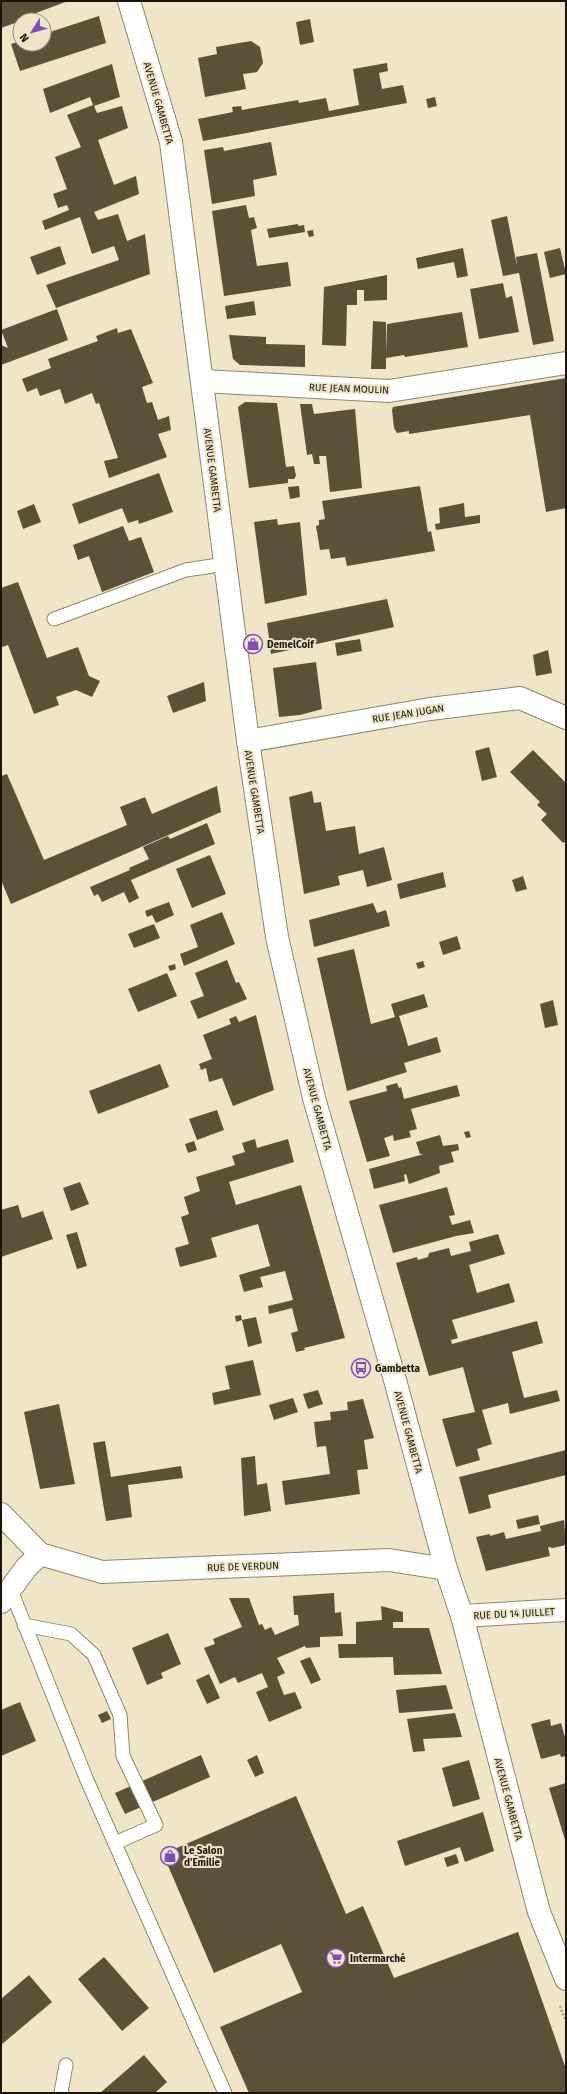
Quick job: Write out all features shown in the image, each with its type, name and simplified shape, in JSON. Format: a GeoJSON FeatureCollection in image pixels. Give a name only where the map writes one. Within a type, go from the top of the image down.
{"type":"FeatureCollection","features":[{"type":"Feature","properties":{"kind":"main road","name":"AVENUE GAMBETTA"},"geometry":{"type":"LineString","coordinates":[[129,1],[171,142],[248,741],[277,937],[314,1098],[395,1380],[446,1570],[462,1616],[539,1912],[566,1979]]}},
{"type":"Feature","properties":{"kind":"main road","name":"RUE JEAN MOULIN"},"geometry":{"type":"LineString","coordinates":[[202,381],[389,391],[566,363]]}},
{"type":"Feature","properties":{"kind":"main road","name":"RUE JEAN JUGAN"},"geometry":{"type":"LineString","coordinates":[[248,741],[430,709],[520,698],[566,718]]}},
{"type":"Feature","properties":{"kind":"main road"},"geometry":{"type":"LineString","coordinates":[[1,1514],[40,1554],[6,1595]]}},
{"type":"Feature","properties":{"kind":"main road","name":"RUE DE VERDUN"},"geometry":{"type":"LineString","coordinates":[[40,1554],[102,1572],[389,1560],[446,1570]]}},
{"type":"Feature","properties":{"kind":"main road","name":"RUE DU 14 JUILLET"},"geometry":{"type":"LineString","coordinates":[[462,1616],[566,1610]]}},
{"type":"Feature","properties":{"kind":"lane"},"geometry":{"type":"LineString","coordinates":[[54,619],[186,570],[225,564]]}},
{"type":"Feature","properties":{"kind":"lane"},"geometry":{"type":"LineString","coordinates":[[6,1595],[24,1625],[86,1778],[225,2093]]}},
{"type":"Feature","properties":{"kind":"lane"},"geometry":{"type":"LineString","coordinates":[[24,1625],[71,1634],[94,1655],[120,1715],[124,1756],[156,1825],[115,1843]]}},
{"type":"Feature","properties":{"kind":"lane"},"geometry":{"type":"LineString","coordinates":[[61,2093],[66,2065]]}},
{"type":"Feature","properties":{"kind":"building"},"geometry":{"type":"Polygon","coordinates":[[[1,1],[68,1],[39,12],[12,12],[12,24],[1,28],[1,1]]]}},
{"type":"Feature","properties":{"kind":"building"},"geometry":{"type":"Polygon","coordinates":[[[99,16],[106,43],[20,71],[14,52],[52,52],[52,31],[99,16]]]}},
{"type":"Feature","properties":{"kind":"building"},"geometry":{"type":"Polygon","coordinates":[[[310,19],[314,42],[300,45],[296,22],[310,19]]]}},
{"type":"Feature","properties":{"kind":"building"},"geometry":{"type":"Polygon","coordinates":[[[251,41],[260,47],[263,63],[257,72],[243,74],[246,89],[205,97],[198,58],[217,54],[216,47],[251,41]]]}},
{"type":"Feature","properties":{"kind":"building"},"geometry":{"type":"Polygon","coordinates":[[[387,63],[388,71],[379,73],[382,89],[403,85],[407,103],[203,141],[198,119],[233,112],[232,107],[241,106],[242,110],[298,100],[299,103],[326,98],[329,111],[359,105],[353,69],[387,63]]]}},
{"type":"Feature","properties":{"kind":"building"},"geometry":{"type":"Polygon","coordinates":[[[112,64],[120,97],[94,106],[97,113],[122,106],[128,128],[98,140],[114,185],[136,176],[139,194],[94,212],[98,220],[118,214],[127,241],[145,234],[150,274],[56,308],[46,285],[119,260],[114,246],[92,254],[80,217],[45,230],[42,221],[69,210],[67,205],[58,208],[53,194],[67,189],[55,157],[81,147],[67,115],[93,105],[90,97],[50,113],[43,89],[112,64]]]}},
{"type":"Feature","properties":{"kind":"building"},"geometry":{"type":"Polygon","coordinates":[[[435,97],[437,106],[428,108],[426,99],[435,97]]]}},
{"type":"Feature","properties":{"kind":"building"},"geometry":{"type":"Polygon","coordinates":[[[271,142],[277,175],[253,180],[255,196],[212,204],[204,150],[223,147],[224,151],[271,142]]]}},
{"type":"Feature","properties":{"kind":"building"},"geometry":{"type":"Polygon","coordinates":[[[246,205],[249,218],[254,217],[257,228],[251,230],[257,266],[288,262],[291,286],[224,296],[212,211],[246,205]]]}},
{"type":"Feature","properties":{"kind":"building"},"geometry":{"type":"Polygon","coordinates":[[[507,216],[517,266],[516,257],[537,253],[554,341],[533,345],[519,273],[503,276],[491,220],[507,216]]]}},
{"type":"Feature","properties":{"kind":"building"},"geometry":{"type":"Polygon","coordinates":[[[298,224],[298,226],[304,225],[305,232],[269,238],[267,229],[298,224]]]}},
{"type":"Feature","properties":{"kind":"building"},"geometry":{"type":"Polygon","coordinates":[[[313,230],[314,236],[309,237],[307,231],[313,230]]]}},
{"type":"Feature","properties":{"kind":"building"},"geometry":{"type":"Polygon","coordinates":[[[60,246],[66,264],[37,275],[30,257],[60,246]]]}},
{"type":"Feature","properties":{"kind":"building"},"geometry":{"type":"Polygon","coordinates":[[[463,248],[468,276],[457,278],[454,262],[418,269],[416,258],[463,248]]]}},
{"type":"Feature","properties":{"kind":"building"},"geometry":{"type":"Polygon","coordinates":[[[560,248],[566,274],[550,278],[544,252],[560,248]]]}},
{"type":"Feature","properties":{"kind":"building"},"geometry":{"type":"Polygon","coordinates":[[[387,275],[387,300],[364,301],[364,290],[357,290],[357,305],[347,305],[346,346],[322,345],[324,287],[387,275]]]}},
{"type":"Feature","properties":{"kind":"building"},"geometry":{"type":"Polygon","coordinates":[[[503,283],[506,298],[512,296],[519,332],[479,339],[470,289],[503,283]]]}},
{"type":"Feature","properties":{"kind":"building"},"geometry":{"type":"Polygon","coordinates":[[[254,301],[256,315],[227,319],[225,306],[254,301]]]}},
{"type":"Feature","properties":{"kind":"building"},"geometry":{"type":"Polygon","coordinates":[[[57,309],[68,340],[1,365],[1,345],[8,348],[1,330],[57,309]]]}},
{"type":"Feature","properties":{"kind":"building"},"geometry":{"type":"Polygon","coordinates":[[[462,312],[468,347],[405,357],[404,355],[386,358],[386,369],[371,369],[373,321],[386,322],[386,355],[387,324],[462,312]]]}},
{"type":"Feature","properties":{"kind":"building"},"geometry":{"type":"Polygon","coordinates":[[[117,328],[118,333],[131,329],[153,383],[142,387],[147,403],[152,402],[158,420],[169,416],[171,430],[158,434],[167,457],[109,478],[104,461],[118,458],[99,403],[96,404],[92,393],[65,404],[60,389],[40,396],[37,388],[27,392],[22,379],[51,368],[48,359],[98,341],[96,336],[117,328]]]}},
{"type":"Feature","properties":{"kind":"building"},"geometry":{"type":"Polygon","coordinates":[[[229,335],[266,337],[266,344],[305,345],[305,367],[240,365],[233,359],[229,335]]]}},
{"type":"Feature","properties":{"kind":"building"},"geometry":{"type":"Polygon","coordinates":[[[566,378],[566,508],[546,512],[530,415],[409,434],[409,431],[397,433],[394,428],[393,407],[566,378]]]}},
{"type":"Feature","properties":{"kind":"building"},"geometry":{"type":"Polygon","coordinates":[[[245,402],[277,403],[286,467],[294,466],[296,476],[294,479],[288,479],[288,483],[249,488],[238,407],[245,402]]]}},
{"type":"Feature","properties":{"kind":"building"},"geometry":{"type":"Polygon","coordinates":[[[300,404],[312,404],[314,414],[355,409],[362,488],[330,492],[326,456],[319,456],[320,464],[314,464],[312,454],[307,455],[300,404]]]}},
{"type":"Feature","properties":{"kind":"building"},"geometry":{"type":"Polygon","coordinates":[[[159,473],[173,512],[139,524],[138,520],[128,523],[122,508],[79,524],[72,504],[159,473]]]}},
{"type":"Feature","properties":{"kind":"building"},"geometry":{"type":"Polygon","coordinates":[[[299,486],[300,497],[290,499],[288,487],[299,486]]]}},
{"type":"Feature","properties":{"kind":"building"},"geometry":{"type":"Polygon","coordinates":[[[420,486],[428,532],[431,531],[435,551],[347,566],[345,557],[331,559],[329,549],[320,550],[316,526],[319,525],[319,520],[325,519],[322,501],[420,486]]]}},
{"type":"Feature","properties":{"kind":"building"},"geometry":{"type":"Polygon","coordinates":[[[464,503],[465,517],[480,515],[480,523],[436,530],[435,524],[440,523],[439,508],[464,503]]]}},
{"type":"Feature","properties":{"kind":"building"},"geometry":{"type":"Polygon","coordinates":[[[34,504],[41,522],[23,529],[17,511],[34,504]]]}},
{"type":"Feature","properties":{"kind":"building"},"geometry":{"type":"Polygon","coordinates":[[[277,519],[278,525],[300,522],[307,595],[265,604],[254,522],[277,519]]]}},
{"type":"Feature","properties":{"kind":"building"},"geometry":{"type":"Polygon","coordinates":[[[123,526],[129,541],[141,537],[154,572],[102,592],[89,556],[78,560],[73,545],[123,526]]]}},
{"type":"Feature","properties":{"kind":"building"},"geometry":{"type":"Polygon","coordinates":[[[18,582],[47,658],[78,647],[89,676],[100,681],[92,697],[76,690],[56,697],[59,705],[34,714],[8,645],[2,647],[1,644],[1,588],[18,582]]]}},
{"type":"Feature","properties":{"kind":"building"},"geometry":{"type":"Polygon","coordinates":[[[387,599],[394,627],[271,654],[267,623],[387,599]]]}},
{"type":"Feature","properties":{"kind":"building"},"geometry":{"type":"Polygon","coordinates":[[[360,639],[362,651],[337,656],[335,643],[360,639]]]}},
{"type":"Feature","properties":{"kind":"building"},"geometry":{"type":"Polygon","coordinates":[[[548,650],[552,673],[536,676],[533,655],[548,650]]]}},
{"type":"Feature","properties":{"kind":"building"},"geometry":{"type":"Polygon","coordinates":[[[316,662],[322,709],[300,715],[279,717],[273,668],[316,662]]]}},
{"type":"Feature","properties":{"kind":"building"},"geometry":{"type":"Polygon","coordinates":[[[204,682],[206,701],[173,713],[167,696],[204,682]]]}},
{"type":"Feature","properties":{"kind":"building"},"geometry":{"type":"Polygon","coordinates":[[[489,747],[497,777],[482,781],[475,751],[489,747]]]}},
{"type":"Feature","properties":{"kind":"building"},"geometry":{"type":"Polygon","coordinates":[[[533,750],[566,783],[566,841],[563,843],[541,820],[547,814],[537,805],[540,802],[510,772],[533,750]]]}},
{"type":"Feature","properties":{"kind":"building"},"geometry":{"type":"Polygon","coordinates":[[[7,774],[44,860],[127,825],[120,807],[145,797],[152,814],[217,786],[221,812],[11,904],[1,880],[1,776],[7,774]]]}},
{"type":"Feature","properties":{"kind":"building"},"geometry":{"type":"Polygon","coordinates":[[[312,791],[314,803],[321,802],[326,831],[355,826],[359,854],[384,847],[392,880],[367,887],[363,870],[338,876],[340,885],[304,894],[289,797],[312,791]]]}},
{"type":"Feature","properties":{"kind":"building"},"geometry":{"type":"Polygon","coordinates":[[[207,823],[215,844],[131,880],[139,898],[129,903],[124,892],[102,902],[98,894],[94,896],[90,887],[130,870],[129,868],[149,859],[143,847],[168,836],[170,839],[207,823]]]}},
{"type":"Feature","properties":{"kind":"building"},"geometry":{"type":"Polygon","coordinates":[[[210,855],[226,894],[192,908],[176,869],[210,855]]]}},
{"type":"Feature","properties":{"kind":"building"},"geometry":{"type":"Polygon","coordinates":[[[443,872],[446,887],[400,899],[397,884],[443,872]]]}},
{"type":"Feature","properties":{"kind":"building"},"geometry":{"type":"Polygon","coordinates":[[[523,876],[527,889],[516,892],[512,880],[523,876]]]}},
{"type":"Feature","properties":{"kind":"building"},"geometry":{"type":"Polygon","coordinates":[[[169,902],[174,915],[156,923],[152,915],[147,917],[145,911],[169,902]]]}},
{"type":"Feature","properties":{"kind":"building"},"geometry":{"type":"Polygon","coordinates":[[[373,903],[377,913],[386,910],[390,926],[314,947],[309,920],[373,903]]]}},
{"type":"Feature","properties":{"kind":"building"},"geometry":{"type":"Polygon","coordinates":[[[222,912],[235,944],[184,966],[180,954],[198,947],[190,925],[222,912]]]}},
{"type":"Feature","properties":{"kind":"building"},"geometry":{"type":"Polygon","coordinates":[[[154,924],[160,938],[134,948],[128,934],[154,924]]]}},
{"type":"Feature","properties":{"kind":"building"},"geometry":{"type":"Polygon","coordinates":[[[457,936],[461,949],[443,955],[439,942],[457,936]]]}},
{"type":"Feature","properties":{"kind":"building"},"geometry":{"type":"Polygon","coordinates":[[[354,949],[371,1024],[395,1017],[391,1004],[424,994],[428,1007],[399,1016],[408,1046],[437,1037],[441,1052],[404,1063],[407,1072],[347,1091],[317,958],[354,949]]]}},
{"type":"Feature","properties":{"kind":"building"},"geometry":{"type":"Polygon","coordinates":[[[227,960],[236,983],[239,982],[247,999],[198,1019],[190,1001],[204,996],[195,973],[227,960]]]}},
{"type":"Feature","properties":{"kind":"building"},"geometry":{"type":"Polygon","coordinates":[[[423,961],[425,967],[418,969],[416,963],[423,961]]]}},
{"type":"Feature","properties":{"kind":"building"},"geometry":{"type":"Polygon","coordinates":[[[175,964],[176,969],[170,971],[168,966],[175,964]]]}},
{"type":"Feature","properties":{"kind":"building"},"geometry":{"type":"Polygon","coordinates":[[[167,973],[177,996],[138,1012],[128,989],[167,973]]]}},
{"type":"Feature","properties":{"kind":"building"},"geometry":{"type":"Polygon","coordinates":[[[553,1000],[558,1025],[545,1028],[540,1004],[553,1000]]]}},
{"type":"Feature","properties":{"kind":"building"},"geometry":{"type":"Polygon","coordinates":[[[256,1015],[274,1090],[233,1106],[222,1078],[209,1082],[206,1068],[201,1070],[199,1064],[212,1059],[203,1035],[231,1024],[229,1019],[236,1016],[239,1022],[256,1015]]]}},
{"type":"Feature","properties":{"kind":"building"},"geometry":{"type":"Polygon","coordinates":[[[160,1064],[169,1087],[98,1114],[89,1091],[160,1064]]]}},
{"type":"Feature","properties":{"kind":"building"},"geometry":{"type":"Polygon","coordinates":[[[397,1083],[399,1088],[401,1087],[404,1099],[457,1085],[460,1096],[411,1109],[417,1129],[409,1131],[411,1137],[394,1141],[393,1135],[384,1138],[390,1156],[367,1162],[349,1101],[387,1091],[386,1086],[397,1083]]]}},
{"type":"Feature","properties":{"kind":"building"},"geometry":{"type":"Polygon","coordinates":[[[217,1110],[224,1130],[197,1140],[189,1119],[217,1110]]]}},
{"type":"Feature","properties":{"kind":"building"},"geometry":{"type":"Polygon","coordinates":[[[469,1131],[471,1137],[466,1138],[464,1132],[469,1131]]]}},
{"type":"Feature","properties":{"kind":"building"},"geometry":{"type":"Polygon","coordinates":[[[440,1135],[443,1146],[458,1144],[459,1150],[451,1152],[454,1162],[439,1166],[440,1173],[409,1184],[406,1174],[404,1175],[405,1181],[374,1189],[369,1169],[424,1154],[420,1154],[416,1142],[440,1135]]]}},
{"type":"Feature","properties":{"kind":"building"},"geometry":{"type":"Polygon","coordinates":[[[255,1139],[257,1148],[288,1139],[294,1162],[229,1182],[236,1205],[301,1185],[345,1338],[304,1348],[305,1350],[296,1352],[291,1333],[298,1331],[292,1308],[269,1314],[268,1306],[293,1300],[285,1271],[260,1277],[263,1287],[244,1292],[239,1275],[270,1266],[258,1224],[211,1238],[217,1257],[180,1267],[175,1248],[189,1244],[181,1217],[189,1214],[184,1197],[200,1191],[196,1177],[235,1165],[232,1156],[245,1152],[242,1143],[255,1139]]]}},
{"type":"Feature","properties":{"kind":"building"},"geometry":{"type":"Polygon","coordinates":[[[194,1141],[197,1150],[188,1153],[185,1144],[194,1141]]]}},
{"type":"Feature","properties":{"kind":"building"},"geometry":{"type":"Polygon","coordinates":[[[80,1182],[89,1204],[71,1211],[63,1188],[80,1182]]]}},
{"type":"Feature","properties":{"kind":"building"},"geometry":{"type":"Polygon","coordinates":[[[447,1187],[455,1215],[449,1216],[452,1225],[470,1220],[474,1233],[456,1236],[393,1253],[379,1205],[447,1187]]]}},
{"type":"Feature","properties":{"kind":"building"},"geometry":{"type":"Polygon","coordinates":[[[18,1205],[22,1218],[43,1211],[53,1239],[1,1257],[1,1210],[18,1205]]]}},
{"type":"Feature","properties":{"kind":"building"},"geometry":{"type":"Polygon","coordinates":[[[77,1232],[87,1266],[77,1269],[66,1235],[77,1232]]]}},
{"type":"Feature","properties":{"kind":"building"},"geometry":{"type":"Polygon","coordinates":[[[498,1234],[505,1254],[469,1265],[477,1293],[509,1283],[515,1302],[452,1320],[458,1338],[451,1340],[452,1344],[537,1321],[543,1343],[512,1352],[524,1398],[557,1390],[560,1401],[510,1414],[508,1403],[482,1410],[492,1444],[477,1449],[480,1460],[456,1467],[442,1419],[475,1412],[463,1367],[429,1376],[396,1263],[417,1257],[418,1260],[428,1257],[429,1253],[449,1248],[451,1256],[471,1251],[469,1242],[498,1234]]]}},
{"type":"Feature","properties":{"kind":"building"},"geometry":{"type":"Polygon","coordinates":[[[241,1315],[242,1320],[236,1322],[235,1316],[241,1315]]]}},
{"type":"Feature","properties":{"kind":"building"},"geometry":{"type":"Polygon","coordinates":[[[256,1317],[262,1343],[248,1347],[242,1320],[256,1317]]]}},
{"type":"Feature","properties":{"kind":"building"},"geometry":{"type":"Polygon","coordinates":[[[253,1360],[261,1395],[214,1405],[212,1393],[230,1389],[225,1366],[253,1360]]]}},
{"type":"Feature","properties":{"kind":"building"},"geometry":{"type":"Polygon","coordinates":[[[318,1390],[323,1404],[308,1409],[303,1394],[318,1390]]]}},
{"type":"Feature","properties":{"kind":"building"},"geometry":{"type":"Polygon","coordinates":[[[293,1398],[298,1412],[274,1420],[269,1405],[293,1398]]]}},
{"type":"Feature","properties":{"kind":"building"},"geometry":{"type":"Polygon","coordinates":[[[363,1399],[374,1438],[364,1440],[368,1469],[357,1470],[360,1494],[285,1505],[282,1481],[330,1474],[326,1446],[317,1447],[314,1422],[331,1420],[330,1412],[348,1410],[347,1402],[363,1399]]]}},
{"type":"Feature","properties":{"kind":"building"},"geometry":{"type":"Polygon","coordinates":[[[59,1404],[75,1484],[40,1489],[24,1412],[59,1404]]]}},
{"type":"Feature","properties":{"kind":"building"},"geometry":{"type":"Polygon","coordinates":[[[105,1441],[111,1477],[181,1466],[183,1478],[128,1485],[132,1517],[106,1521],[93,1443],[105,1441]]]}},
{"type":"Feature","properties":{"kind":"building"},"geometry":{"type":"Polygon","coordinates":[[[566,1450],[566,1475],[488,1495],[491,1508],[469,1514],[459,1477],[566,1450]]]}},
{"type":"Feature","properties":{"kind":"building"},"geometry":{"type":"Polygon","coordinates":[[[255,1456],[257,1485],[267,1483],[271,1511],[244,1516],[241,1458],[255,1456]]]}},
{"type":"Feature","properties":{"kind":"building"},"geometry":{"type":"Polygon","coordinates":[[[538,1515],[540,1524],[518,1529],[516,1520],[538,1515]]]}},
{"type":"Feature","properties":{"kind":"building"},"geometry":{"type":"Polygon","coordinates":[[[564,1520],[566,1545],[553,1548],[548,1547],[550,1556],[486,1571],[476,1537],[490,1534],[490,1536],[504,1532],[506,1539],[541,1531],[540,1526],[564,1520]]]}},
{"type":"Feature","properties":{"kind":"building"},"geometry":{"type":"Polygon","coordinates":[[[334,1593],[335,1613],[341,1612],[343,1636],[320,1637],[320,1647],[306,1648],[305,1646],[277,1658],[285,1673],[277,1677],[284,1695],[295,1692],[302,1708],[269,1722],[256,1692],[268,1687],[262,1673],[238,1683],[235,1677],[220,1684],[204,1648],[215,1644],[213,1639],[242,1627],[229,1598],[249,1598],[259,1625],[262,1624],[265,1630],[271,1627],[275,1635],[299,1625],[298,1615],[294,1615],[293,1596],[334,1593]]]}},
{"type":"Feature","properties":{"kind":"building"},"geometry":{"type":"Polygon","coordinates":[[[381,1606],[403,1612],[403,1622],[393,1622],[393,1628],[429,1628],[442,1674],[394,1675],[393,1657],[339,1658],[338,1644],[356,1644],[356,1622],[382,1620],[381,1606]]]}},
{"type":"Feature","properties":{"kind":"building"},"geometry":{"type":"Polygon","coordinates":[[[168,1633],[181,1664],[161,1673],[163,1678],[147,1685],[132,1648],[168,1633]]]}},
{"type":"Feature","properties":{"kind":"building"},"geometry":{"type":"Polygon","coordinates":[[[310,1657],[321,1680],[311,1684],[300,1661],[310,1657]]]}},
{"type":"Feature","properties":{"kind":"building"},"geometry":{"type":"Polygon","coordinates":[[[209,1674],[220,1698],[207,1704],[196,1680],[209,1674]]]}},
{"type":"Feature","properties":{"kind":"building"},"geometry":{"type":"Polygon","coordinates":[[[446,1685],[453,1709],[399,1713],[396,1690],[446,1685]]]}},
{"type":"Feature","properties":{"kind":"building"},"geometry":{"type":"Polygon","coordinates":[[[20,1702],[36,1741],[1,1756],[1,1710],[20,1702]]]}},
{"type":"Feature","properties":{"kind":"building"},"geometry":{"type":"Polygon","coordinates":[[[107,1711],[111,1719],[102,1723],[98,1715],[107,1711]]]}},
{"type":"Feature","properties":{"kind":"building"},"geometry":{"type":"Polygon","coordinates":[[[455,1713],[462,1737],[423,1739],[425,1751],[413,1752],[407,1719],[455,1713]]]}},
{"type":"Feature","properties":{"kind":"building"},"geometry":{"type":"Polygon","coordinates":[[[550,1719],[551,1726],[561,1723],[566,1741],[566,1756],[561,1757],[560,1754],[541,1759],[531,1724],[550,1719]]]}},
{"type":"Feature","properties":{"kind":"building"},"geometry":{"type":"Polygon","coordinates":[[[201,1755],[210,1777],[125,1814],[115,1793],[201,1755]]]}},
{"type":"Feature","properties":{"kind":"building"},"geometry":{"type":"Polygon","coordinates":[[[257,1755],[264,1773],[255,1777],[247,1760],[257,1755]]]}},
{"type":"Feature","properties":{"kind":"building"},"geometry":{"type":"Polygon","coordinates":[[[469,1760],[480,1799],[453,1807],[442,1768],[469,1760]]]}},
{"type":"Feature","properties":{"kind":"building"},"geometry":{"type":"Polygon","coordinates":[[[566,1783],[566,1843],[549,1788],[566,1783]]]}},
{"type":"Feature","properties":{"kind":"building","name":"Intermarché"},"geometry":{"type":"Polygon","coordinates":[[[296,1796],[346,1914],[363,1906],[394,1978],[518,1932],[566,2069],[566,2093],[249,2093],[220,2027],[302,1992],[281,1944],[214,1973],[163,1854],[296,1796]]]}},
{"type":"Feature","properties":{"kind":"building"},"geometry":{"type":"Polygon","coordinates":[[[483,1812],[494,1851],[465,1862],[460,1847],[405,1866],[397,1841],[483,1812]]]}},
{"type":"Feature","properties":{"kind":"building"},"geometry":{"type":"Polygon","coordinates":[[[456,1854],[459,1863],[447,1867],[444,1858],[456,1854]]]}},
{"type":"Feature","properties":{"kind":"building"},"geometry":{"type":"Polygon","coordinates":[[[104,1957],[149,2008],[122,2031],[78,1979],[104,1957]]]}},
{"type":"Feature","properties":{"kind":"building"},"geometry":{"type":"Polygon","coordinates":[[[29,1975],[52,2002],[1,2045],[1,1999],[29,1975]]]}},
{"type":"Feature","properties":{"kind":"building"},"geometry":{"type":"Polygon","coordinates":[[[144,2055],[167,2082],[155,2093],[100,2093],[144,2055]]]}},
{"type":"Feature","properties":{"kind":"place","name":"DemelCoif"},"geometry":{"type":"Point","coordinates":[253,644]}},
{"type":"Feature","properties":{"kind":"place","name":"Gambetta"},"geometry":{"type":"Point","coordinates":[361,1368]}},
{"type":"Feature","properties":{"kind":"place","name":"Le Salon d'Emilie"},"geometry":{"type":"Point","coordinates":[170,1856]}},
{"type":"Feature","properties":{"kind":"place","name":"Intermarché"},"geometry":{"type":"Point","coordinates":[336,1958]}}]}
